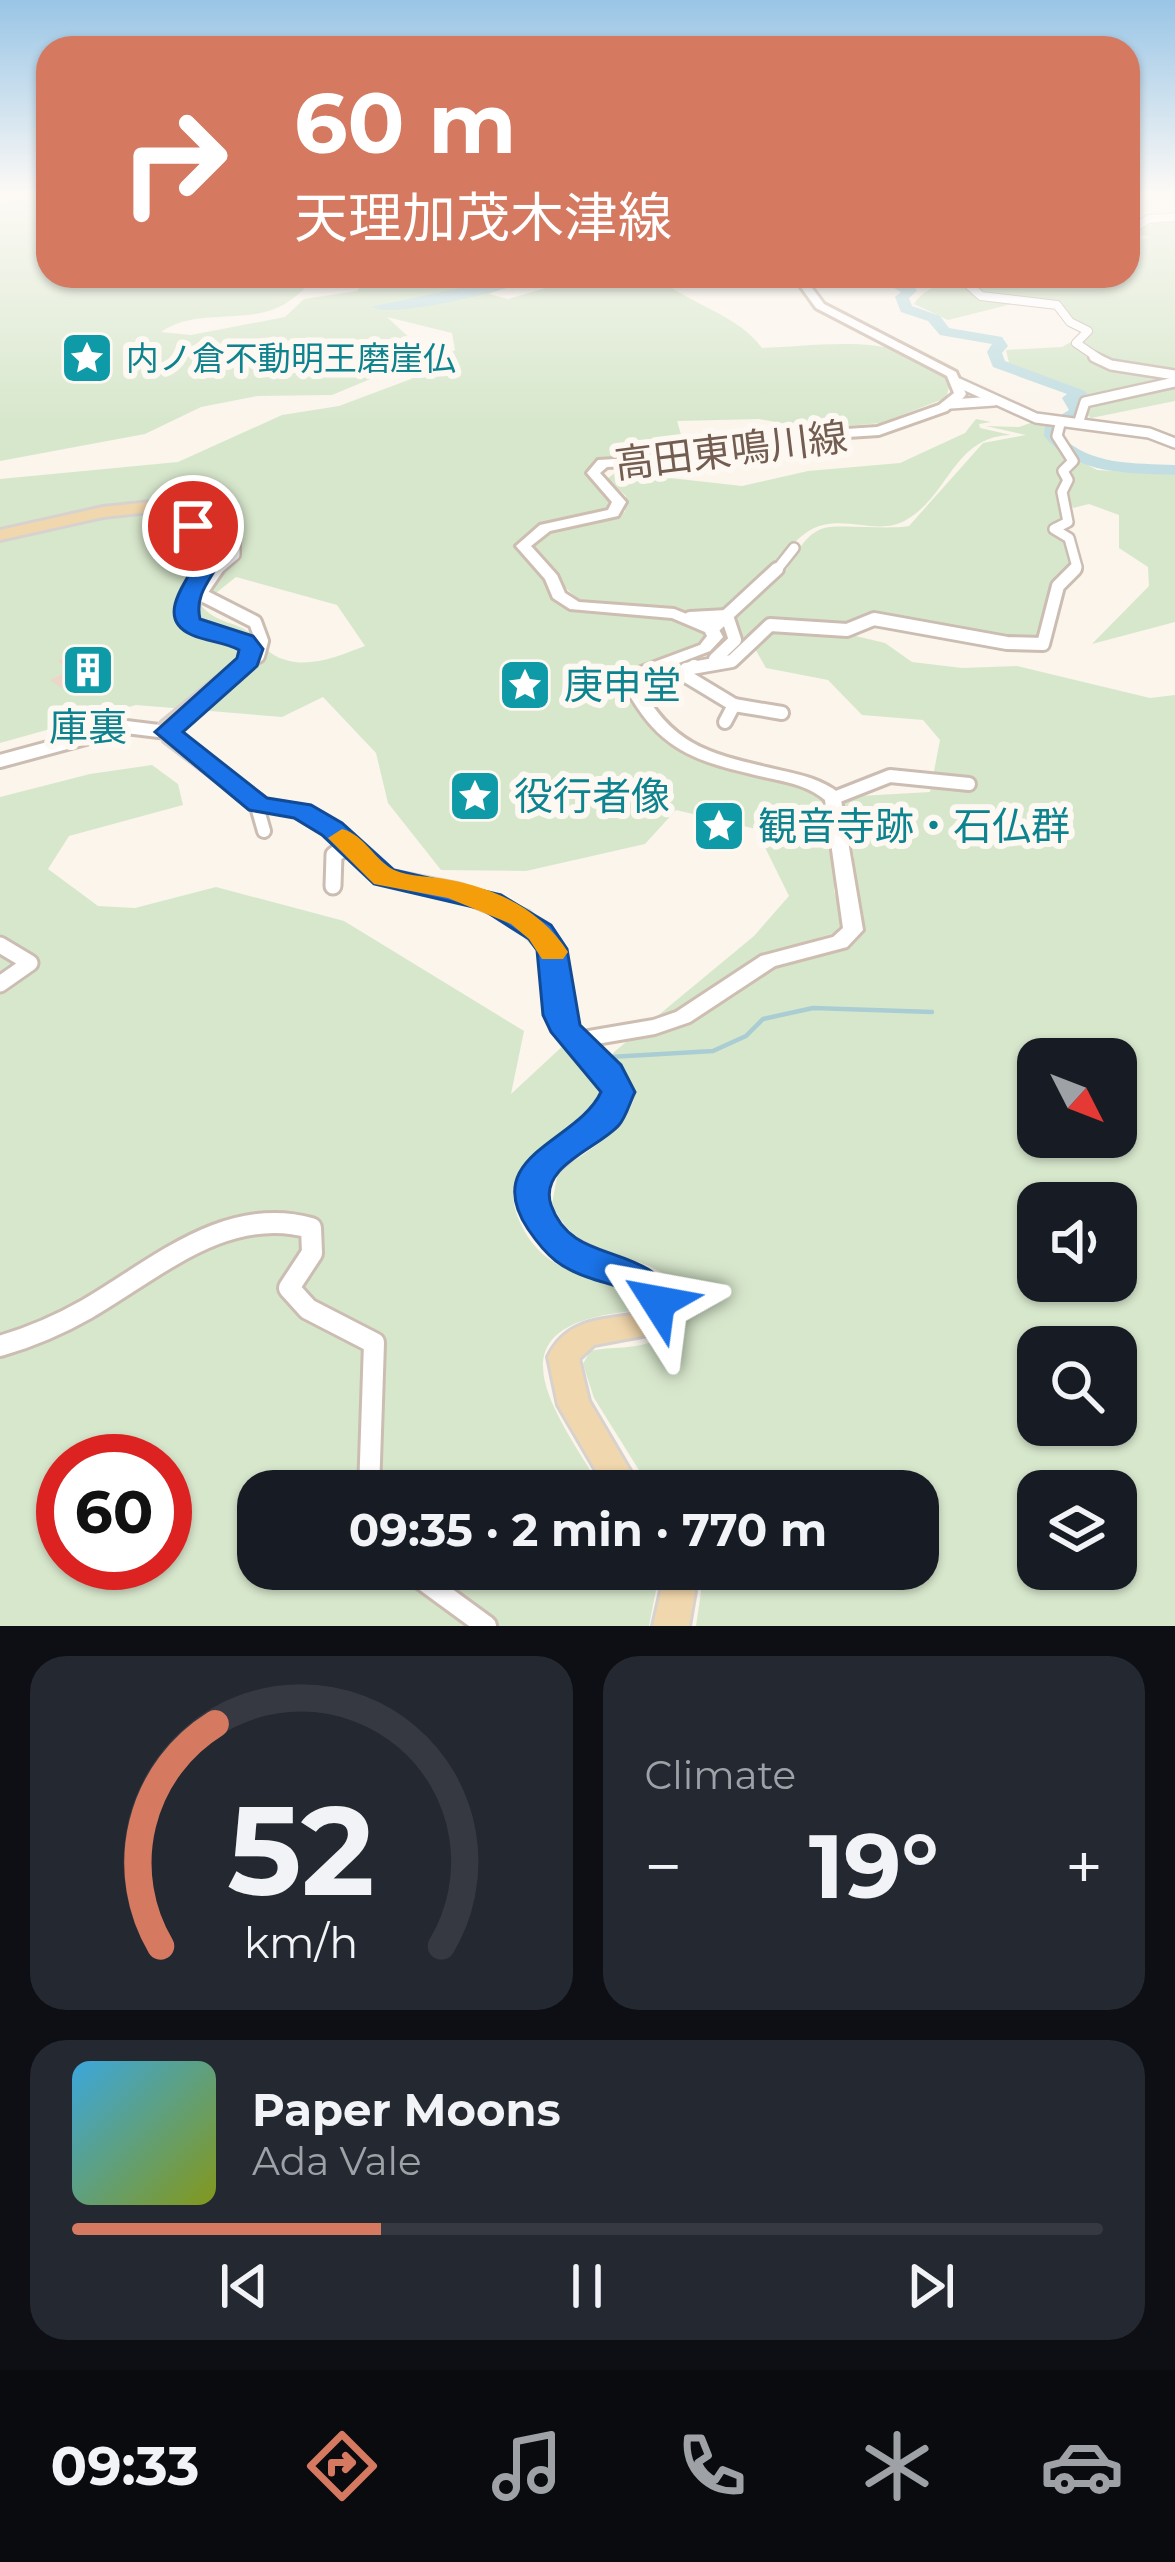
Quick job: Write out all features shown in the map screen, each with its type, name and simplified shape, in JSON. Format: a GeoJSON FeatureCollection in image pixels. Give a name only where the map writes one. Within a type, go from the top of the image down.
{"type":"FeatureCollection","features":[{"type":"Feature","properties":{"kind":"main road"},"geometry":{"type":"LineString","coordinates":[[805,288],[820,306],[941,367],[959,383],[960,394],[950,404]]}},
{"type":"Feature","properties":{"kind":"main road","name":"高田東鳴川線"},"geometry":{"type":"LineString","coordinates":[[712,629],[689,618],[649,610],[575,606],[558,595],[552,578],[523,546],[545,527],[613,513],[619,502],[593,473],[603,464],[704,458],[816,435],[879,431],[950,404]]}},
{"type":"Feature","properties":{"kind":"main road"},"geometry":{"type":"LineString","coordinates":[[0,535],[103,512],[170,505],[181,509],[193,526],[214,539],[215,550],[192,584],[186,608],[189,622],[198,629],[244,641],[251,649],[248,661],[167,732],[256,803],[302,811],[350,844],[370,868],[385,877],[491,902],[540,932],[552,949],[559,1015],[573,1040],[618,1085],[617,1098],[600,1122],[544,1164],[532,1197],[537,1217],[560,1246],[579,1259],[639,1279],[657,1297],[656,1314],[647,1324],[587,1333],[570,1343],[563,1357],[574,1406],[613,1470]]}},
{"type":"Feature","properties":{"kind":"main road"},"geometry":{"type":"LineString","coordinates":[[573,1040],[655,1027],[683,1017],[768,961],[818,949],[850,935],[854,920],[844,891],[846,856],[834,798],[813,783],[694,752],[649,720],[632,683],[636,674],[705,648],[715,638],[712,629]]}},
{"type":"Feature","properties":{"kind":"main road"},"geometry":{"type":"LineString","coordinates":[[671,1626],[678,1590]]}},
{"type":"Feature","properties":{"kind":"street"},"geometry":{"type":"LineString","coordinates":[[972,288],[981,296],[1057,305],[1070,322],[1088,331],[1076,344],[1099,361],[1175,379]]}},
{"type":"Feature","properties":{"kind":"street"},"geometry":{"type":"LineString","coordinates":[[1079,421],[1085,403],[1120,401],[1175,379]]}},
{"type":"Feature","properties":{"kind":"street"},"geometry":{"type":"LineString","coordinates":[[959,383],[1045,420],[1149,433],[1175,443]]}},
{"type":"Feature","properties":{"kind":"street"},"geometry":{"type":"LineString","coordinates":[[950,404],[994,400]]}},
{"type":"Feature","properties":{"kind":"street"},"geometry":{"type":"LineString","coordinates":[[683,671],[732,661],[770,625],[847,630],[874,620],[1006,643],[1043,644],[1042,633],[1052,617],[1059,582],[1077,567],[1069,538],[1054,529],[1068,522],[1062,492],[1068,480],[1063,471],[1073,461],[1058,436],[1060,424]]}},
{"type":"Feature","properties":{"kind":"street"},"geometry":{"type":"LineString","coordinates":[[235,538],[235,555],[217,568],[200,594],[255,622],[262,641],[258,656],[248,661]]}},
{"type":"Feature","properties":{"kind":"street"},"geometry":{"type":"LineString","coordinates":[[712,629],[766,582],[794,548]]}},
{"type":"Feature","properties":{"kind":"street"},"geometry":{"type":"LineString","coordinates":[[689,618],[727,616]]}},
{"type":"Feature","properties":{"kind":"street"},"geometry":{"type":"LineString","coordinates":[[664,687],[683,671],[724,655],[732,647],[735,631],[727,616]]}},
{"type":"Feature","properties":{"kind":"street"},"geometry":{"type":"LineString","coordinates":[[683,671],[734,705],[782,713]]}},
{"type":"Feature","properties":{"kind":"street"},"geometry":{"type":"LineString","coordinates":[[725,722],[734,705]]}},
{"type":"Feature","properties":{"kind":"street"},"geometry":{"type":"LineString","coordinates":[[0,761],[126,727],[167,732]]}},
{"type":"Feature","properties":{"kind":"street"},"geometry":{"type":"LineString","coordinates":[[834,798],[890,776],[970,784]]}},
{"type":"Feature","properties":{"kind":"street"},"geometry":{"type":"LineString","coordinates":[[256,803],[265,831]]}},
{"type":"Feature","properties":{"kind":"street"},"geometry":{"type":"LineString","coordinates":[[333,886],[330,859],[337,848],[350,844]]}},
{"type":"Feature","properties":{"kind":"street"},"geometry":{"type":"LineString","coordinates":[[0,945],[30,963],[0,984]]}},
{"type":"Feature","properties":{"kind":"street"},"geometry":{"type":"LineString","coordinates":[[0,1346],[29,1338],[123,1290],[214,1234],[287,1221],[311,1228],[316,1245],[312,1257],[289,1288],[310,1313],[361,1332],[374,1343],[370,1470]]}},
{"type":"Feature","properties":{"kind":"street"},"geometry":{"type":"LineString","coordinates":[[437,1590],[486,1626]]}},
{"type":"Feature","properties":{"kind":"green space"},"geometry":{"type":"Polygon","coordinates":[[[0,269],[36,269],[36,288],[304,288],[272,310],[186,321],[161,332],[191,335],[285,317],[304,299],[359,288],[503,288],[489,294],[508,299],[546,288],[673,288],[726,317],[762,348],[862,344],[887,347],[932,364],[951,380],[946,398],[881,423],[814,429],[759,419],[677,421],[682,438],[761,445],[701,455],[599,461],[587,473],[609,497],[607,511],[544,524],[515,546],[545,579],[551,596],[571,610],[672,617],[705,631],[707,637],[700,644],[629,671],[623,683],[641,716],[662,739],[686,753],[768,774],[825,799],[836,856],[834,891],[844,921],[841,931],[761,955],[676,1011],[655,1018],[754,936],[789,896],[756,829],[676,810],[645,844],[526,871],[441,870],[388,803],[376,753],[323,697],[282,717],[136,705],[0,743],[0,479],[178,462],[282,415],[339,406],[411,379],[455,350],[452,333],[387,317],[428,355],[332,395],[257,396],[201,407],[145,434],[0,461],[0,269]],[[236,577],[201,605],[251,633],[271,653],[294,662],[330,658],[365,646],[337,605],[236,577]]]}},
{"type":"Feature","properties":{"kind":"green space"},"geometry":{"type":"Polygon","coordinates":[[[1140,269],[1175,269],[1175,401],[1091,418],[1068,400],[1083,393],[1009,363],[1006,350],[1062,347],[1091,331],[1036,298],[948,320],[914,304],[929,290],[1140,288],[1140,269]]]}},
{"type":"Feature","properties":{"kind":"green space"},"geometry":{"type":"Polygon","coordinates":[[[976,419],[991,422],[979,424],[980,428],[1011,435],[977,445],[933,497],[906,520],[886,526],[833,523],[806,533],[769,575],[763,572],[740,601],[723,612],[676,612],[581,600],[532,547],[561,527],[625,512],[626,496],[607,479],[616,472],[742,486],[808,471],[900,463],[965,433],[976,419]]]}},
{"type":"Feature","properties":{"kind":"green space"},"geometry":{"type":"Polygon","coordinates":[[[1036,421],[1056,425],[1070,460],[1064,480],[1065,521],[1051,527],[1066,539],[1076,557],[1040,630],[1039,643],[870,617],[846,627],[777,622],[733,656],[716,662],[738,643],[731,617],[783,573],[811,535],[831,527],[909,526],[983,443],[1026,435],[986,426],[1019,427],[1036,421]]]}},
{"type":"Feature","properties":{"kind":"green space"},"geometry":{"type":"Polygon","coordinates":[[[1076,459],[1097,470],[1175,475],[1175,622],[1092,644],[1149,586],[1148,567],[1119,548],[1119,515],[1089,504],[1073,508],[1066,493],[1076,459]]]}},
{"type":"Feature","properties":{"kind":"green space"},"geometry":{"type":"Polygon","coordinates":[[[769,629],[826,629],[885,643],[912,662],[962,668],[1017,666],[1150,698],[1175,695],[1175,1626],[696,1626],[701,1590],[939,1590],[939,1470],[639,1470],[594,1398],[583,1364],[590,1351],[655,1340],[670,1329],[678,1312],[678,1295],[662,1273],[583,1241],[567,1228],[552,1204],[558,1172],[605,1138],[631,1106],[636,1092],[615,1066],[613,1053],[632,1037],[689,1023],[774,966],[853,943],[863,921],[853,891],[854,857],[842,797],[930,792],[940,740],[923,720],[862,715],[828,680],[766,668],[754,647],[769,629]]]}},
{"type":"Feature","properties":{"kind":"green space"},"geometry":{"type":"Polygon","coordinates":[[[152,765],[178,784],[183,805],[69,836],[48,869],[98,906],[135,908],[216,887],[344,921],[524,1031],[511,1094],[566,1043],[602,1088],[595,1106],[581,1120],[529,1159],[517,1175],[513,1195],[519,1220],[546,1257],[614,1285],[639,1302],[635,1311],[588,1319],[559,1333],[545,1352],[544,1375],[551,1401],[590,1470],[237,1470],[237,1590],[656,1590],[649,1626],[0,1626],[0,797],[90,774],[152,765]]]}},
{"type":"Feature","properties":{"kind":"building"},"geometry":{"type":"Polygon","coordinates":[[[74,653],[114,667],[84,683],[62,688],[50,680],[71,670],[57,661],[74,653]]]}},
{"type":"Feature","properties":{"kind":"waterway"},"geometry":{"type":"LineString","coordinates":[[378,307],[409,305],[482,288]]}},
{"type":"Feature","properties":{"kind":"waterway"},"geometry":{"type":"LineString","coordinates":[[904,288],[910,291],[902,297],[906,309],[935,319],[935,325],[945,332],[997,340],[1001,346],[994,352],[998,364],[1079,394],[1070,398],[1078,412],[1053,425],[1052,436],[1076,456],[1126,468],[1175,470]]}},
{"type":"Feature","properties":{"kind":"waterway"},"geometry":{"type":"LineString","coordinates":[[610,1057],[713,1051],[746,1036],[763,1019],[813,1008],[932,1012]]}},
{"type":"Feature","properties":{"kind":"slow traffic"},"geometry":{"type":"LineString","coordinates":[[342,838],[385,877],[454,890],[521,917],[540,932],[553,952]]}},
{"type":"Feature","properties":{"kind":"place","name":"内ノ倉不動明王磨崖仏"},"geometry":{"type":"Point","coordinates":[87,358]}},
{"type":"Feature","properties":{"kind":"place","name":"庫裏"},"geometry":{"type":"Point","coordinates":[88,670]}},
{"type":"Feature","properties":{"kind":"place","name":"庚申堂"},"geometry":{"type":"Point","coordinates":[525,685]}},
{"type":"Feature","properties":{"kind":"place","name":"役行者像"},"geometry":{"type":"Point","coordinates":[475,796]}},
{"type":"Feature","properties":{"kind":"place","name":"観音寺跡・石仏群"},"geometry":{"type":"Point","coordinates":[719,826]}},
{"type":"Feature","properties":{"kind":"route"},"geometry":{"type":"LineString","coordinates":[[193,526],[214,539],[215,550],[192,584],[186,608],[189,622],[198,629],[244,641],[251,649],[248,661],[167,732],[259,805],[302,811],[332,829],[385,877],[491,902],[540,932],[552,949],[559,1015],[567,1032],[609,1073],[618,1092],[607,1116],[544,1164],[532,1186],[533,1207],[560,1246],[579,1259],[647,1283],[658,1302]]}}]}
